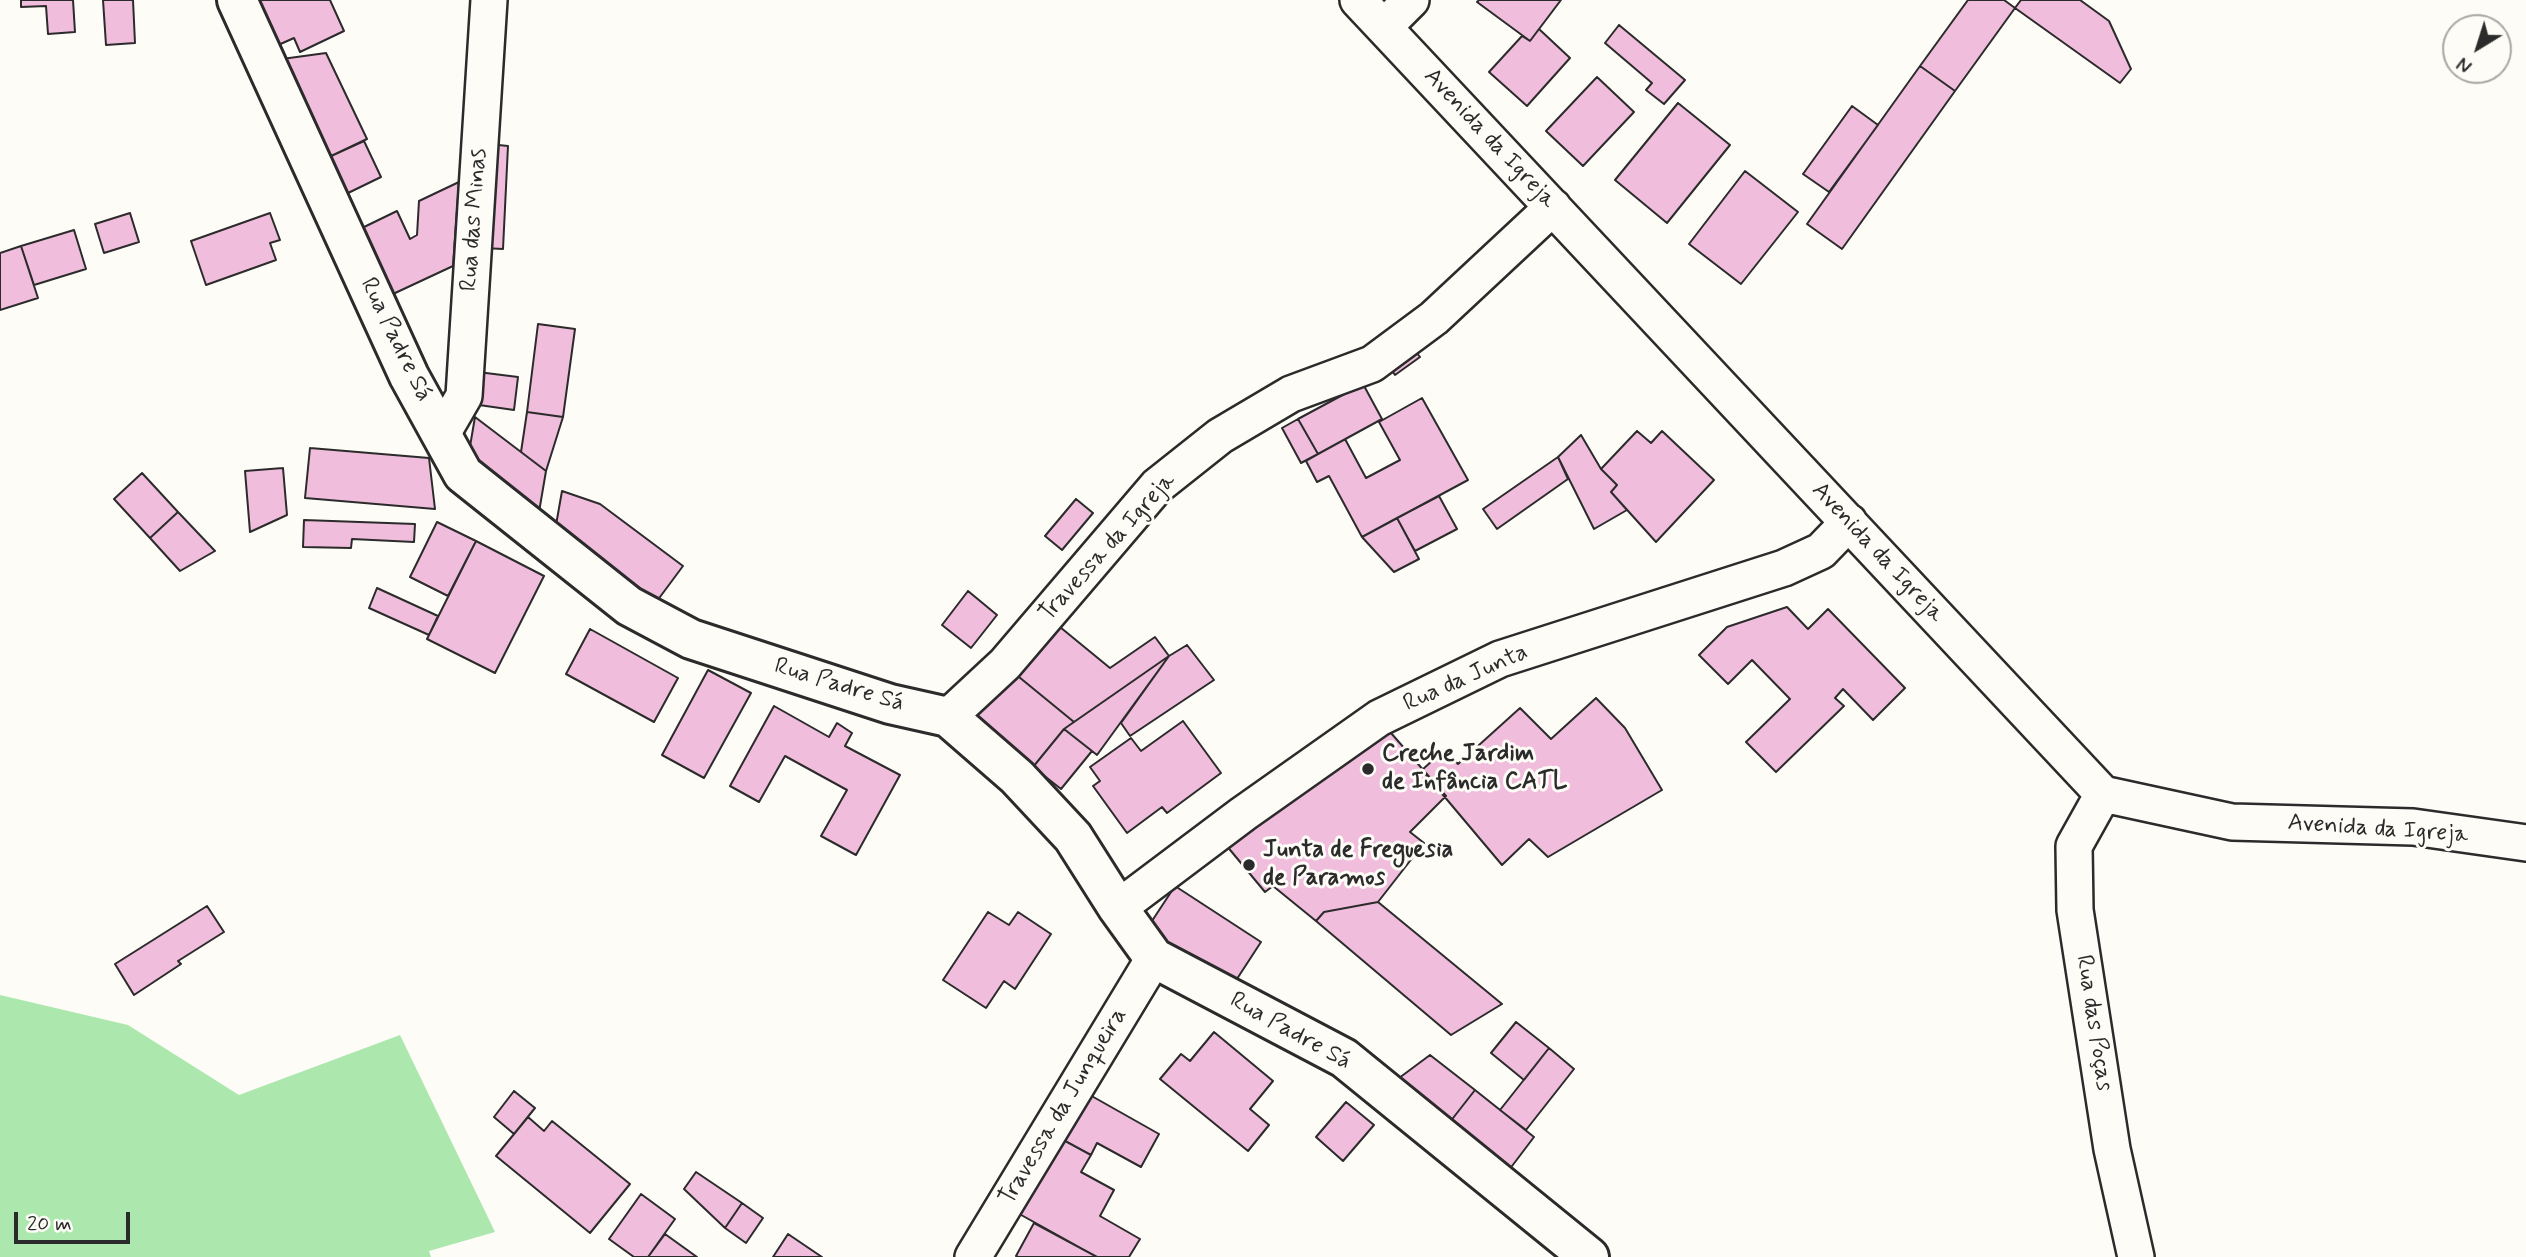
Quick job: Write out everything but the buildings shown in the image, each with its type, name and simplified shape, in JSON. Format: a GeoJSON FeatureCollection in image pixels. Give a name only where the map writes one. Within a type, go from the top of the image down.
{"type":"FeatureCollection","features":[{"type":"Feature","properties":{"kind":"street","name":"Rua Padre Sá"},"geometry":{"type":"LineString","coordinates":[[237,0],[410,376],[463,474],[629,606],[691,639],[890,704],[948,717],[988,749],[1073,837],[1118,908],[1154,958],[1344,1058],[1589,1257]]}},
{"type":"Feature","properties":{"kind":"street","name":"Rua das Minas"},"geometry":{"type":"LineString","coordinates":[[442,434],[464,396],[489,0]]}},
{"type":"Feature","properties":{"kind":"street","name":"Avenida da Igreja"},"geometry":{"type":"LineString","coordinates":[[1358,0],[2103,794],[2232,822],[2413,827],[2526,843]]}},
{"type":"Feature","properties":{"kind":"street"},"geometry":{"type":"LineString","coordinates":[[1384,27],[1411,0]]}},
{"type":"Feature","properties":{"kind":"street","name":"Travessa da Igreja"},"geometry":{"type":"LineString","coordinates":[[948,717],[1005,664],[1157,486],[1220,436],[1291,394],[1372,364],[1434,318],[1553,208]]}},
{"type":"Feature","properties":{"kind":"street","name":"Rua da Junta"},"geometry":{"type":"LineString","coordinates":[[1118,908],[1243,814],[1379,718],[1500,659],[1784,568],[1821,551],[1849,522]]}},
{"type":"Feature","properties":{"kind":"street","name":"Rua das Poças"},"geometry":{"type":"LineString","coordinates":[[2103,794],[2074,845],[2075,910],[2112,1150],[2136,1257]]}},
{"type":"Feature","properties":{"kind":"street","name":"Travessa da Junqueira"},"geometry":{"type":"LineString","coordinates":[[973,1257],[1154,958]]}},
{"type":"Feature","properties":{"kind":"green space"},"geometry":{"type":"Polygon","coordinates":[[[0,995],[128,1025],[239,1095],[400,1035],[495,1232],[429,1251],[431,1257],[0,1257],[0,995]]]}},
{"type":"Feature","properties":{"kind":"place","name":"Creche Jardim de Infância CATL"},"geometry":{"type":"Point","coordinates":[1368,769]}},
{"type":"Feature","properties":{"kind":"place","name":"Junta de Freguesia de Paramos"},"geometry":{"type":"Point","coordinates":[1249,865]}}]}
